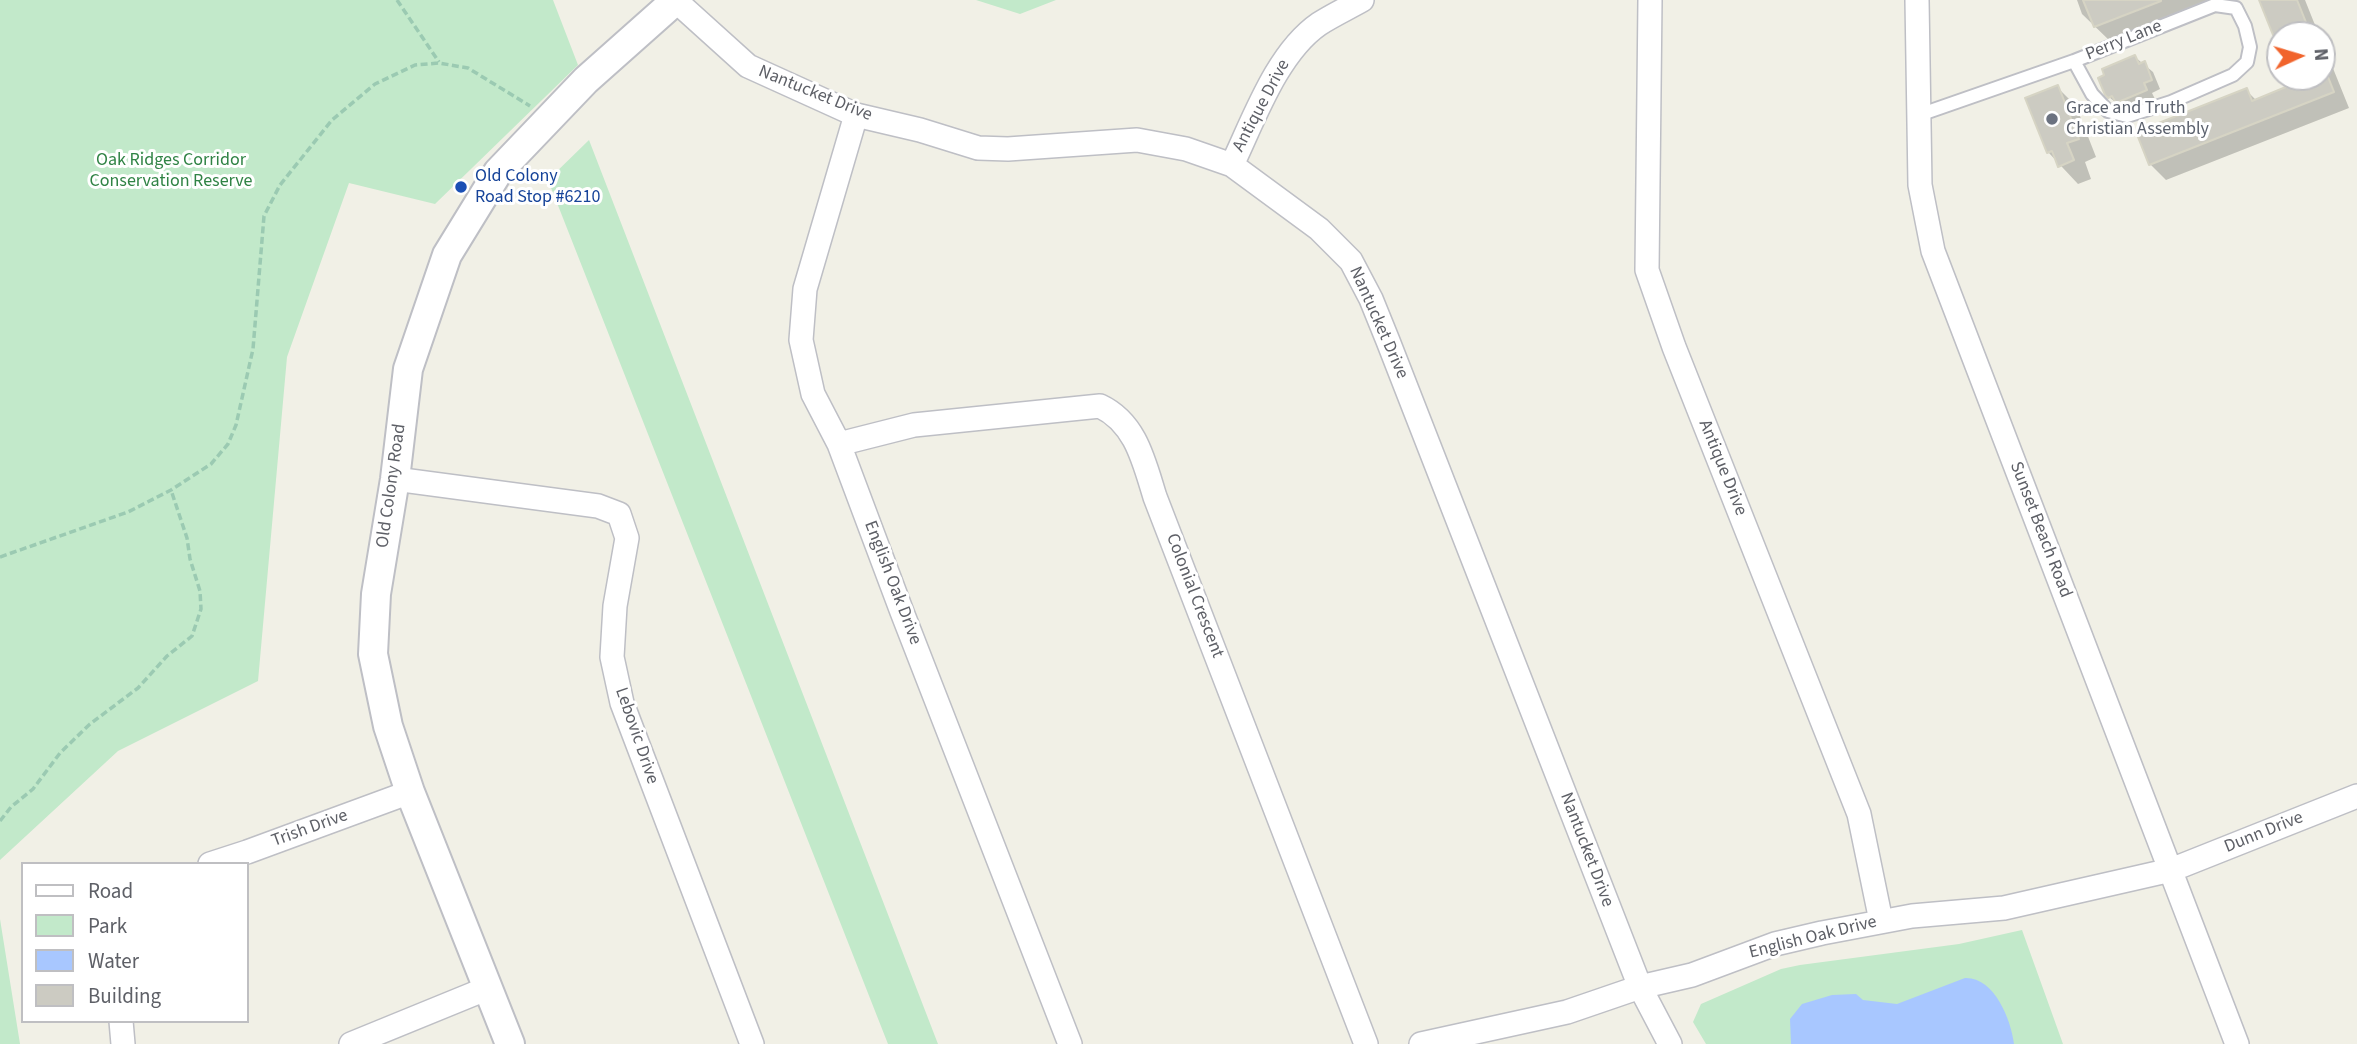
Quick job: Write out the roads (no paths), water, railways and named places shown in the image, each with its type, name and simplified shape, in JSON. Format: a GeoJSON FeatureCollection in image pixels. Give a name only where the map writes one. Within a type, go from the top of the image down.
{"type":"FeatureCollection","features":[{"type":"Feature","properties":{"kind":"street","name":"Nantucket Drive"},"geometry":{"type":"LineString","coordinates":[[675,0],[748,66],[856,115],[920,130],[978,148],[1008,149],[1137,139],[1186,149],[1232,165],[1319,229],[1351,261],[1371,299],[1640,987],[1670,1044]]}},
{"type":"Feature","properties":{"kind":"street","name":"Old Colony Road"},"geometry":{"type":"LineString","coordinates":[[510,1044],[410,792],[388,726],[373,654],[376,594],[395,479],[408,369],[446,255],[498,172],[586,80],[675,0]]}},
{"type":"Feature","properties":{"kind":"street","name":"Antique Drive"},"geometry":{"type":"LineString","coordinates":[[1232,165],[1267,91],[1289,53],[1318,25],[1362,0]]}},
{"type":"Feature","properties":{"kind":"street","name":"Antique Drive"},"geometry":{"type":"LineString","coordinates":[[1650,0],[1647,270],[1674,347],[1859,814],[1881,921]]}},
{"type":"Feature","properties":{"kind":"street","name":"Sunset Beach Road"},"geometry":{"type":"LineString","coordinates":[[1917,0],[1920,184],[1933,251],[2237,1044]]}},
{"type":"Feature","properties":{"kind":"street","name":"English Oak Drive"},"geometry":{"type":"LineString","coordinates":[[856,115],[804,289],[801,340],[813,394],[839,444],[1070,1044]]}},
{"type":"Feature","properties":{"kind":"street","name":"Colonial Crescent"},"geometry":{"type":"LineString","coordinates":[[839,444],[914,425],[1100,406],[1121,420],[1131,432],[1141,455],[1366,1044]]}},
{"type":"Feature","properties":{"kind":"street","name":"Lebovic Drive"},"geometry":{"type":"LineString","coordinates":[[395,479],[598,506],[619,514],[627,538],[615,606],[612,657],[622,703],[752,1044]]}},
{"type":"Feature","properties":{"kind":"street","name":"Trish Drive"},"geometry":{"type":"LineString","coordinates":[[216,862],[410,792]]}},
{"type":"Feature","properties":{"kind":"street","name":"Dunn Drive"},"geometry":{"type":"LineString","coordinates":[[2171,870],[2357,796]]}},
{"type":"Feature","properties":{"kind":"street","name":"English Oak Drive"},"geometry":{"type":"LineString","coordinates":[[1421,1044],[1567,1012],[1640,987],[1692,975],[1774,944],[1881,921],[2004,908],[2171,870]]}},
{"type":"Feature","properties":{"kind":"street"},"geometry":{"type":"LineString","coordinates":[[351,1044],[488,988]]}},
{"type":"Feature","properties":{"kind":"street"},"geometry":{"type":"LineString","coordinates":[[121,1023],[123,1044]]}},
{"type":"Feature","properties":{"kind":"lane","name":"Perry Lane"},"geometry":{"type":"LineString","coordinates":[[1919,115],[2074,61],[2215,5],[2236,8],[2245,26],[2250,47],[2247,62],[2233,75],[2171,102],[2127,116],[2108,111],[2092,94],[2074,61]]}},
{"type":"Feature","properties":{"kind":"water"},"geometry":{"type":"Polygon","coordinates":[[[1965,978],[1984,984],[1999,1001],[2009,1023],[2014,1044],[1791,1044],[1790,1019],[1802,1004],[1832,995],[1856,994],[1863,1000],[1897,1004],[1965,978]]]}},
{"type":"Feature","properties":{"kind":"place","name":"Grace and Truth Christian Assembly"},"geometry":{"type":"Point","coordinates":[2052,119]}},
{"type":"Feature","properties":{"kind":"place","name":"Old Colony Road Stop #6210"},"geometry":{"type":"Point","coordinates":[461,187]}},
{"type":"Feature","properties":{"kind":"park label","name":"Oak Ridges Corridor Conservation Reserve"},"geometry":{"type":"Point","coordinates":[171,171]}}]}
